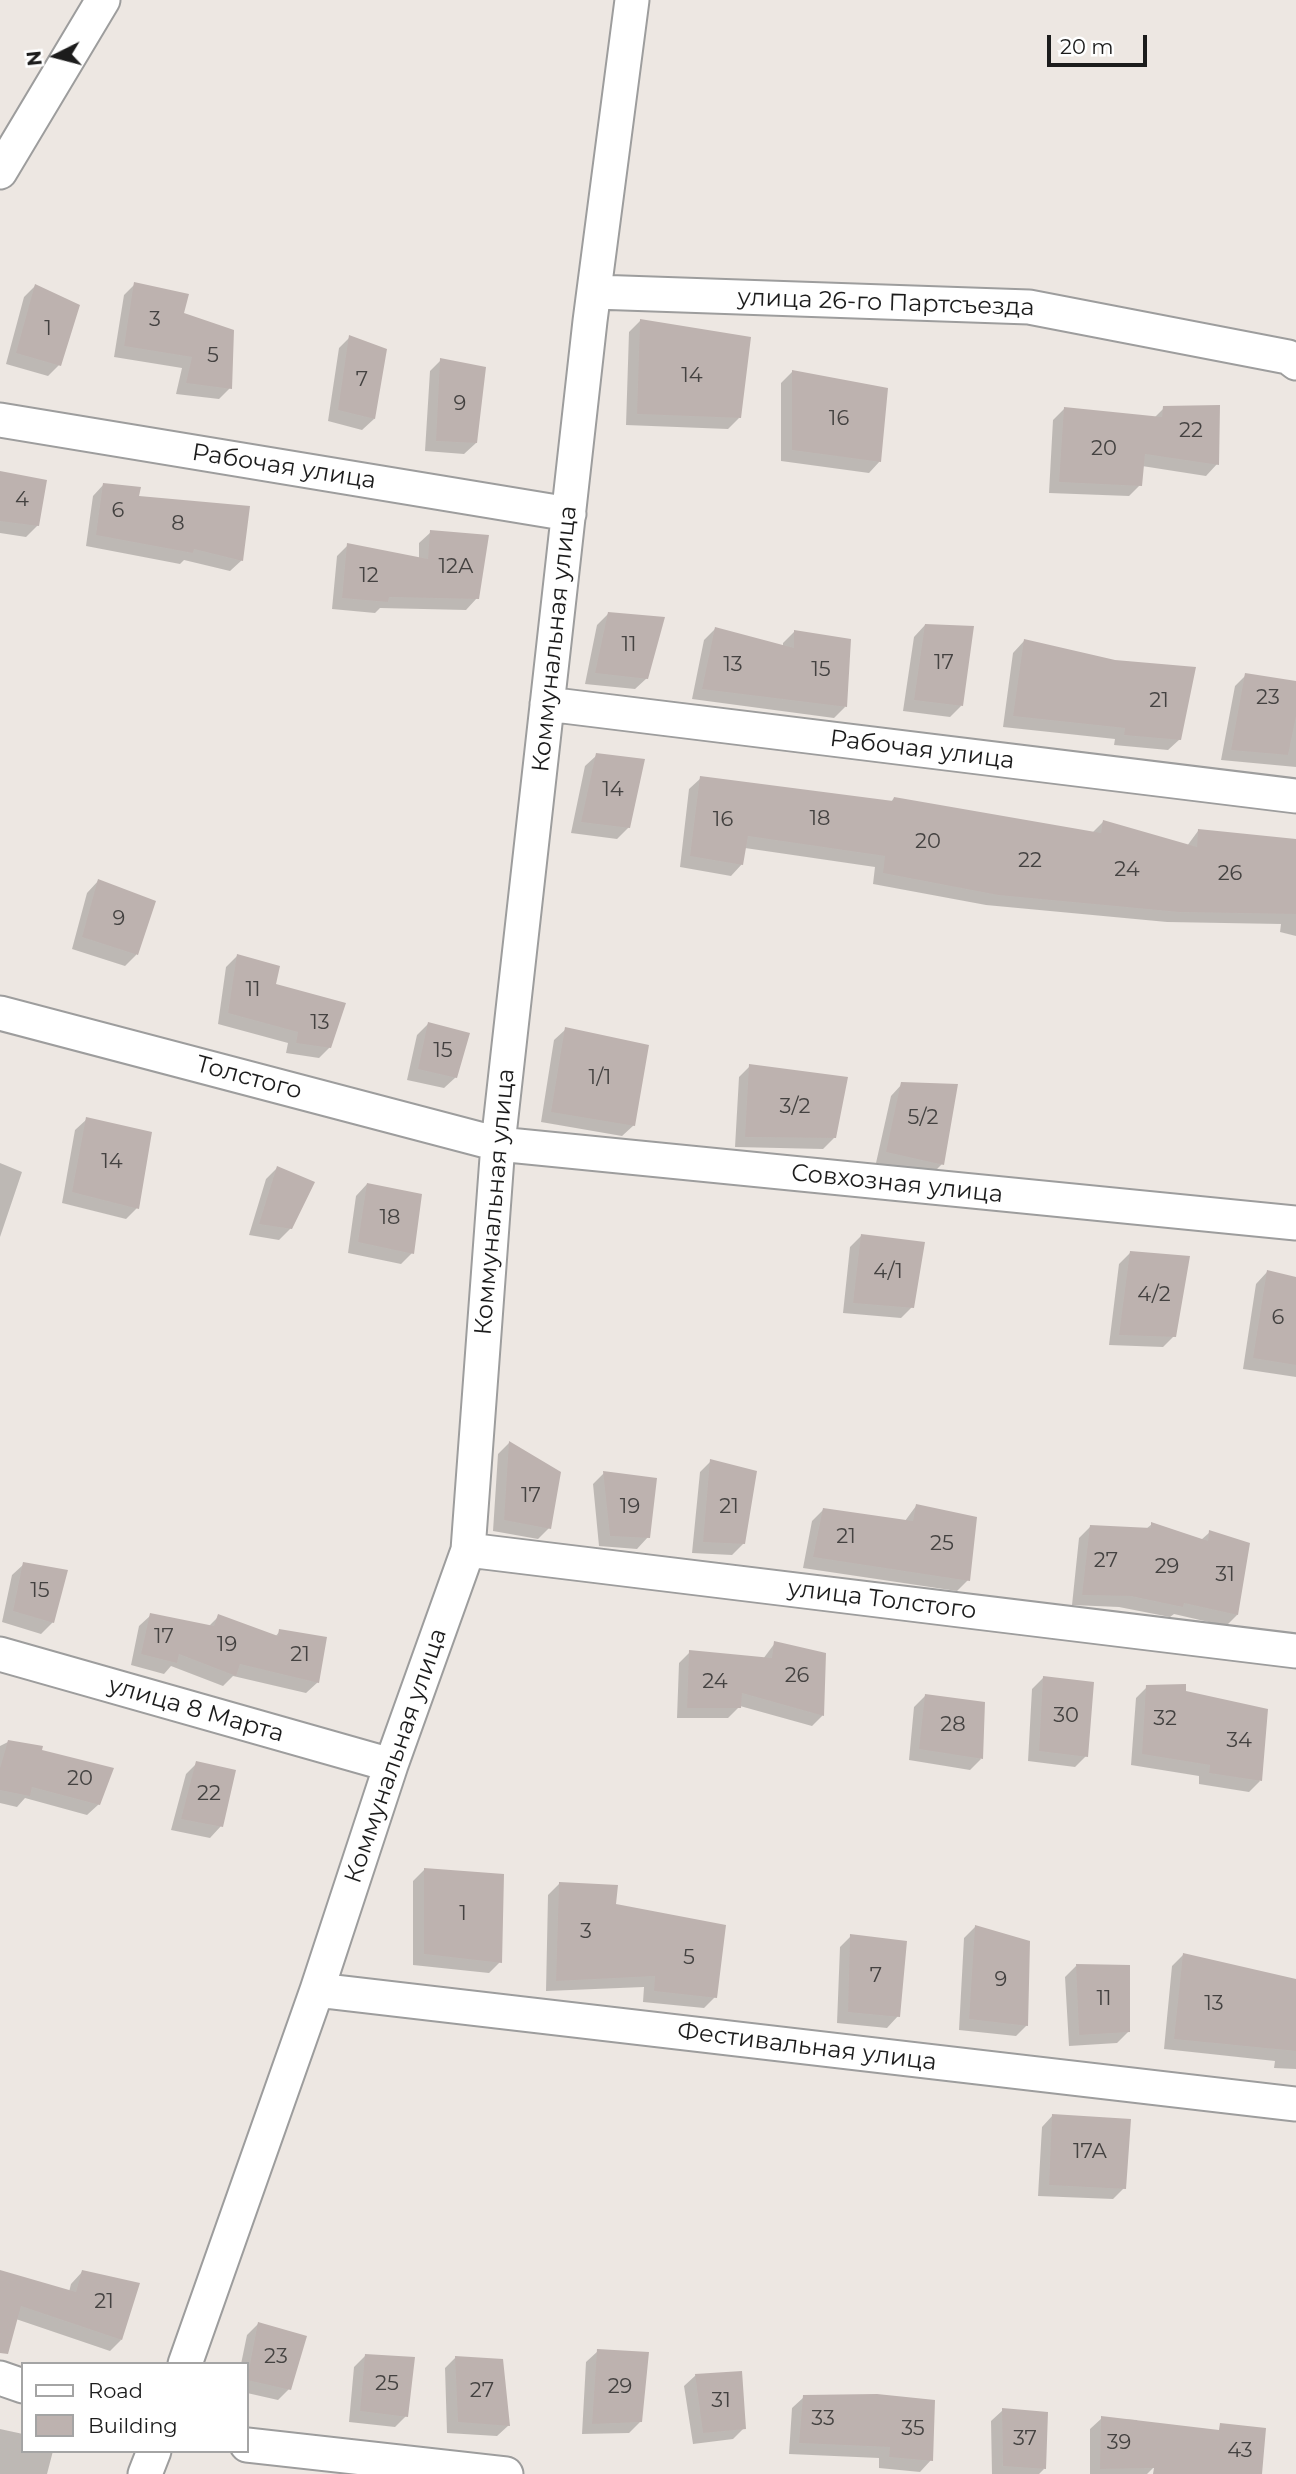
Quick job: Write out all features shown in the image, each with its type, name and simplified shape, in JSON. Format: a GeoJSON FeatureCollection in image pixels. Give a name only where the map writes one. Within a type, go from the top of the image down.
{"type":"FeatureCollection","features":[{"type":"Feature","properties":{"kind":"street"},"geometry":{"type":"LineString","coordinates":[[0,172],[103,0]]}},
{"type":"Feature","properties":{"kind":"street","name":"Коммунальная улица"},"geometry":{"type":"LineString","coordinates":[[186,2362],[468,1549],[498,1144],[595,292],[632,0]]}},
{"type":"Feature","properties":{"kind":"street","name":"улица 26-го Партсъезда"},"geometry":{"type":"LineString","coordinates":[[595,292],[1029,307],[1288,356],[1296,363]]}},
{"type":"Feature","properties":{"kind":"street","name":"Рабочая улица"},"geometry":{"type":"LineString","coordinates":[[0,420],[569,514]]}},
{"type":"Feature","properties":{"kind":"street","name":"Рабочая улица"},"geometry":{"type":"LineString","coordinates":[[547,705],[1296,796]]}},
{"type":"Feature","properties":{"kind":"street","name":"Толстого"},"geometry":{"type":"LineString","coordinates":[[0,1013],[498,1144]]}},
{"type":"Feature","properties":{"kind":"street","name":"Совхозная улица"},"geometry":{"type":"LineString","coordinates":[[498,1144],[1296,1223]]}},
{"type":"Feature","properties":{"kind":"street","name":"улица Толстого"},"geometry":{"type":"LineString","coordinates":[[468,1549],[1296,1651]]}},
{"type":"Feature","properties":{"kind":"street","name":"улица 8 Марта"},"geometry":{"type":"LineString","coordinates":[[0,1654],[391,1765]]}},
{"type":"Feature","properties":{"kind":"street","name":"Фестивальная улица"},"geometry":{"type":"LineString","coordinates":[[317,1990],[1296,2104]]}},
{"type":"Feature","properties":{"kind":"street"},"geometry":{"type":"LineString","coordinates":[[0,2378],[21,2385]]}},
{"type":"Feature","properties":{"kind":"street"},"geometry":{"type":"LineString","coordinates":[[248,2445],[506,2474]]}},
{"type":"Feature","properties":{"kind":"street"},"geometry":{"type":"LineString","coordinates":[[145,2474],[152,2453]]}},
{"type":"Feature","properties":{"kind":"building"},"geometry":{"type":"Polygon","coordinates":[[[134,282],[189,294],[184,313],[234,330],[232,389],[186,383],[192,357],[124,346],[134,282]]]}},
{"type":"Feature","properties":{"kind":"building"},"geometry":{"type":"Polygon","coordinates":[[[35,284],[80,305],[61,366],[16,353],[35,284]]]}},
{"type":"Feature","properties":{"kind":"building"},"geometry":{"type":"Polygon","coordinates":[[[640,319],[751,337],[741,418],[637,414],[640,319]]]}},
{"type":"Feature","properties":{"kind":"building"},"geometry":{"type":"Polygon","coordinates":[[[349,335],[387,349],[375,419],[338,410],[349,335]]]}},
{"type":"Feature","properties":{"kind":"building"},"geometry":{"type":"Polygon","coordinates":[[[440,358],[486,367],[477,443],[436,441],[440,358]]]}},
{"type":"Feature","properties":{"kind":"building"},"geometry":{"type":"Polygon","coordinates":[[[792,370],[888,388],[881,462],[792,450],[792,370]]]}},
{"type":"Feature","properties":{"kind":"building"},"geometry":{"type":"Polygon","coordinates":[[[1220,405],[1219,465],[1145,454],[1142,486],[1059,482],[1064,407],[1162,417],[1163,406],[1220,405]]]}},
{"type":"Feature","properties":{"kind":"building"},"geometry":{"type":"Polygon","coordinates":[[[0,471],[47,480],[39,526],[0,521],[0,471]]]}},
{"type":"Feature","properties":{"kind":"building"},"geometry":{"type":"Polygon","coordinates":[[[103,483],[141,487],[139,496],[250,506],[243,561],[194,549],[193,553],[96,535],[103,483]]]}},
{"type":"Feature","properties":{"kind":"building"},"geometry":{"type":"Polygon","coordinates":[[[430,530],[489,535],[479,599],[389,597],[388,602],[342,598],[347,543],[428,559],[430,530]]]}},
{"type":"Feature","properties":{"kind":"building"},"geometry":{"type":"Polygon","coordinates":[[[608,612],[665,617],[648,679],[595,673],[608,612]]]}},
{"type":"Feature","properties":{"kind":"building"},"geometry":{"type":"Polygon","coordinates":[[[925,624],[974,626],[963,706],[914,700],[925,624]]]}},
{"type":"Feature","properties":{"kind":"building"},"geometry":{"type":"Polygon","coordinates":[[[715,627],[794,648],[794,630],[851,639],[847,707],[702,689],[715,627]]]}},
{"type":"Feature","properties":{"kind":"building"},"geometry":{"type":"Polygon","coordinates":[[[1024,639],[1115,660],[1196,667],[1181,740],[1124,735],[1125,728],[1013,716],[1024,639]]]}},
{"type":"Feature","properties":{"kind":"building"},"geometry":{"type":"Polygon","coordinates":[[[1245,673],[1296,681],[1296,716],[1288,755],[1231,750],[1245,673]]]}},
{"type":"Feature","properties":{"kind":"building"},"geometry":{"type":"Polygon","coordinates":[[[596,753],[645,759],[630,828],[581,822],[596,753]]]}},
{"type":"Feature","properties":{"kind":"building"},"geometry":{"type":"Polygon","coordinates":[[[700,776],[893,801],[894,797],[1101,833],[1103,820],[1197,847],[1198,829],[1296,839],[1296,914],[1179,912],[998,895],[883,873],[885,856],[748,836],[743,865],[690,856],[700,776]]]}},
{"type":"Feature","properties":{"kind":"building"},"geometry":{"type":"Polygon","coordinates":[[[98,879],[156,901],[138,955],[82,937],[98,879]]]}},
{"type":"Feature","properties":{"kind":"building"},"geometry":{"type":"Polygon","coordinates":[[[237,954],[280,966],[276,984],[346,1003],[331,1048],[296,1043],[298,1032],[228,1013],[237,954]]]}},
{"type":"Feature","properties":{"kind":"building"},"geometry":{"type":"Polygon","coordinates":[[[428,1022],[470,1033],[457,1078],[418,1069],[428,1022]]]}},
{"type":"Feature","properties":{"kind":"building"},"geometry":{"type":"Polygon","coordinates":[[[565,1027],[649,1045],[635,1126],[551,1112],[565,1027]]]}},
{"type":"Feature","properties":{"kind":"building"},"geometry":{"type":"Polygon","coordinates":[[[749,1064],[848,1077],[836,1138],[745,1137],[749,1064]]]}},
{"type":"Feature","properties":{"kind":"building"},"geometry":{"type":"Polygon","coordinates":[[[901,1082],[958,1084],[944,1165],[886,1152],[901,1082]]]}},
{"type":"Feature","properties":{"kind":"building"},"geometry":{"type":"Polygon","coordinates":[[[86,1117],[152,1132],[139,1209],[72,1192],[86,1117]]]}},
{"type":"Feature","properties":{"kind":"building"},"geometry":{"type":"Polygon","coordinates":[[[277,1166],[315,1182],[292,1229],[259,1224],[277,1166]]]}},
{"type":"Feature","properties":{"kind":"building"},"geometry":{"type":"Polygon","coordinates":[[[367,1183],[422,1194],[414,1254],[358,1242],[367,1183]]]}},
{"type":"Feature","properties":{"kind":"building"},"geometry":{"type":"Polygon","coordinates":[[[861,1234],[925,1242],[914,1308],[853,1303],[861,1234]]]}},
{"type":"Feature","properties":{"kind":"building"},"geometry":{"type":"Polygon","coordinates":[[[1130,1251],[1190,1256],[1176,1337],[1119,1335],[1130,1251]]]}},
{"type":"Feature","properties":{"kind":"building"},"geometry":{"type":"Polygon","coordinates":[[[1267,1270],[1296,1277],[1296,1365],[1253,1358],[1267,1270]]]}},
{"type":"Feature","properties":{"kind":"building"},"geometry":{"type":"Polygon","coordinates":[[[509,1441],[561,1472],[551,1529],[504,1520],[509,1441]]]}},
{"type":"Feature","properties":{"kind":"building"},"geometry":{"type":"Polygon","coordinates":[[[710,1459],[757,1471],[745,1544],[703,1542],[710,1459]]]}},
{"type":"Feature","properties":{"kind":"building"},"geometry":{"type":"Polygon","coordinates":[[[603,1471],[657,1478],[650,1538],[610,1536],[603,1471]]]}},
{"type":"Feature","properties":{"kind":"building"},"geometry":{"type":"Polygon","coordinates":[[[916,1504],[977,1517],[970,1581],[813,1557],[823,1508],[913,1521],[916,1504]]]}},
{"type":"Feature","properties":{"kind":"building"},"geometry":{"type":"Polygon","coordinates":[[[1151,1522],[1208,1541],[1209,1530],[1250,1543],[1238,1615],[1184,1603],[1183,1607],[1131,1596],[1082,1595],[1090,1525],[1151,1528],[1151,1522]]]}},
{"type":"Feature","properties":{"kind":"building"},"geometry":{"type":"Polygon","coordinates":[[[23,1562],[68,1570],[54,1623],[13,1611],[23,1562]]]}},
{"type":"Feature","properties":{"kind":"building"},"geometry":{"type":"Polygon","coordinates":[[[150,1613],[214,1626],[218,1614],[278,1636],[279,1629],[327,1637],[319,1683],[240,1664],[236,1676],[179,1654],[177,1663],[141,1654],[150,1613]]]}},
{"type":"Feature","properties":{"kind":"building"},"geometry":{"type":"Polygon","coordinates":[[[774,1641],[826,1653],[824,1716],[742,1693],[741,1708],[687,1708],[689,1650],[772,1658],[774,1641]]]}},
{"type":"Feature","properties":{"kind":"building"},"geometry":{"type":"Polygon","coordinates":[[[1043,1676],[1094,1682],[1088,1757],[1039,1751],[1043,1676]]]}},
{"type":"Feature","properties":{"kind":"building"},"geometry":{"type":"Polygon","coordinates":[[[1186,1684],[1186,1691],[1268,1709],[1262,1781],[1209,1773],[1210,1765],[1142,1754],[1146,1685],[1186,1684]]]}},
{"type":"Feature","properties":{"kind":"building"},"geometry":{"type":"Polygon","coordinates":[[[925,1694],[985,1702],[983,1759],[919,1749],[925,1694]]]}},
{"type":"Feature","properties":{"kind":"building"},"geometry":{"type":"Polygon","coordinates":[[[8,1740],[43,1746],[42,1750],[114,1768],[100,1805],[32,1787],[30,1796],[0,1790],[0,1768],[8,1740]]]}},
{"type":"Feature","properties":{"kind":"building"},"geometry":{"type":"Polygon","coordinates":[[[196,1761],[236,1770],[223,1827],[181,1819],[196,1761]]]}},
{"type":"Feature","properties":{"kind":"building"},"geometry":{"type":"Polygon","coordinates":[[[424,1868],[504,1874],[502,1963],[424,1954],[424,1868]]]}},
{"type":"Feature","properties":{"kind":"building"},"geometry":{"type":"Polygon","coordinates":[[[559,1882],[618,1885],[616,1904],[726,1925],[717,1998],[654,1991],[655,1976],[556,1981],[559,1882]]]}},
{"type":"Feature","properties":{"kind":"building"},"geometry":{"type":"Polygon","coordinates":[[[975,1925],[1030,1941],[1028,2026],[969,2019],[975,1925]]]}},
{"type":"Feature","properties":{"kind":"building"},"geometry":{"type":"Polygon","coordinates":[[[850,1934],[907,1941],[900,2017],[848,2012],[850,1934]]]}},
{"type":"Feature","properties":{"kind":"building"},"geometry":{"type":"Polygon","coordinates":[[[1183,1953],[1296,1979],[1296,2051],[1174,2039],[1183,1953]]]}},
{"type":"Feature","properties":{"kind":"building"},"geometry":{"type":"Polygon","coordinates":[[[1076,1964],[1130,1965],[1130,2032],[1079,2035],[1076,1964]]]}},
{"type":"Feature","properties":{"kind":"building"},"geometry":{"type":"Polygon","coordinates":[[[1052,2114],[1131,2119],[1126,2189],[1049,2185],[1052,2114]]]}},
{"type":"Feature","properties":{"kind":"building"},"geometry":{"type":"Polygon","coordinates":[[[0,2270],[76,2292],[82,2270],[140,2283],[122,2340],[21,2306],[8,2354],[0,2353],[0,2270]]]}},
{"type":"Feature","properties":{"kind":"building"},"geometry":{"type":"Polygon","coordinates":[[[258,2322],[307,2336],[291,2390],[248,2380],[258,2322]]]}},
{"type":"Feature","properties":{"kind":"building"},"geometry":{"type":"Polygon","coordinates":[[[597,2349],[649,2352],[642,2422],[592,2424],[597,2349]]]}},
{"type":"Feature","properties":{"kind":"building"},"geometry":{"type":"Polygon","coordinates":[[[365,2354],[415,2357],[408,2417],[360,2411],[365,2354]]]}},
{"type":"Feature","properties":{"kind":"building"},"geometry":{"type":"Polygon","coordinates":[[[455,2356],[503,2359],[510,2426],[458,2422],[455,2356]]]}},
{"type":"Feature","properties":{"kind":"building"},"geometry":{"type":"Polygon","coordinates":[[[742,2371],[746,2429],[703,2433],[695,2374],[742,2371]]]}},
{"type":"Feature","properties":{"kind":"building"},"geometry":{"type":"Polygon","coordinates":[[[877,2394],[935,2400],[933,2461],[889,2457],[890,2447],[799,2443],[803,2395],[877,2394]]]}},
{"type":"Feature","properties":{"kind":"building"},"geometry":{"type":"Polygon","coordinates":[[[1002,2408],[1048,2412],[1046,2469],[1003,2466],[1002,2408]]]}},
{"type":"Feature","properties":{"kind":"building"},"geometry":{"type":"Polygon","coordinates":[[[1101,2416],[1219,2430],[1220,2423],[1266,2428],[1262,2474],[1153,2474],[1154,2468],[1100,2469],[1101,2416]]]}}]}
